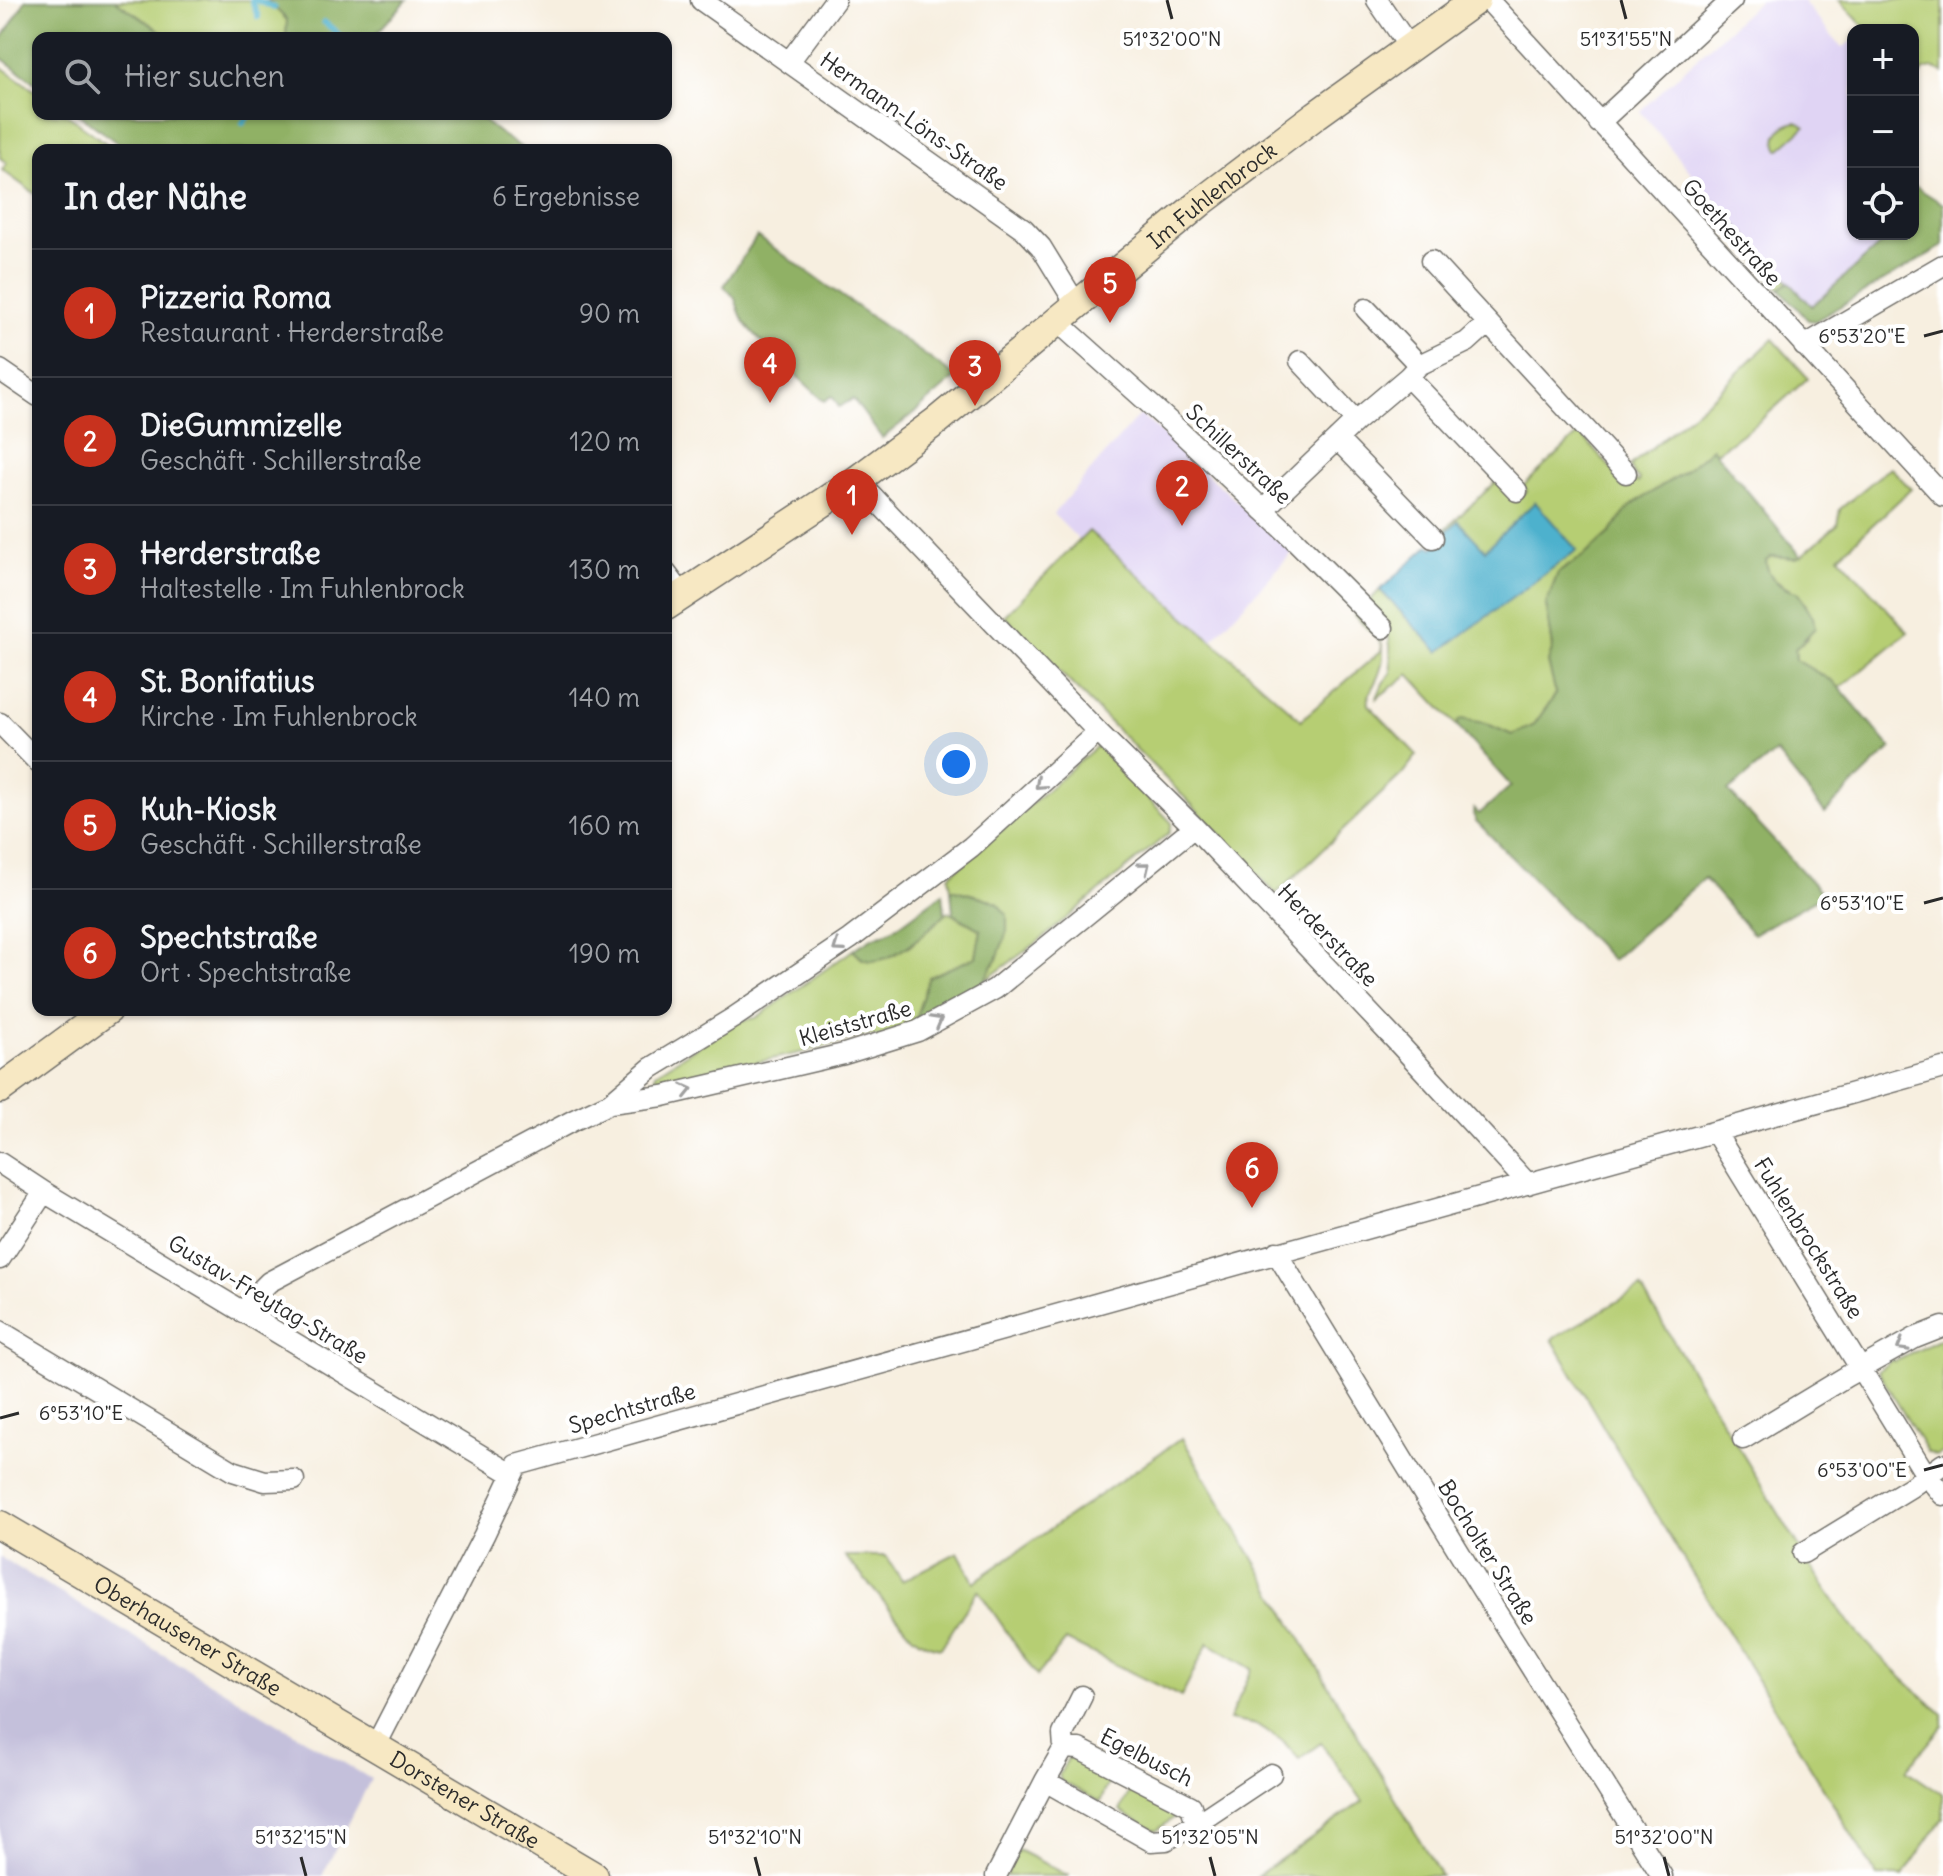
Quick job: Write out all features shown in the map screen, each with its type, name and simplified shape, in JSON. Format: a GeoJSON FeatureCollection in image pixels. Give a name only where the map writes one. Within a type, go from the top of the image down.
{"type":"FeatureCollection","features":[{"type":"Feature","properties":{"kind":"street","name":"Hermann-Löns-Straße"},"geometry":{"type":"LineString","coordinates":[[701,0],[1024,229],[1041,247],[1067,312]]}},
{"type":"Feature","properties":{"kind":"street"},"geometry":{"type":"LineString","coordinates":[[789,62],[835,0]]}},
{"type":"Feature","properties":{"kind":"street"},"geometry":{"type":"LineString","coordinates":[[1377,0],[1410,48]]}},
{"type":"Feature","properties":{"kind":"street","name":"Im Fuhlenbrock"},"geometry":{"type":"LineString","coordinates":[[672,590],[857,480],[966,398],[1201,202],[1476,0]]}},
{"type":"Feature","properties":{"kind":"street","name":"Goethestraße"},"geometry":{"type":"LineString","coordinates":[[1488,0],[1943,496]]}},
{"type":"Feature","properties":{"kind":"street"},"geometry":{"type":"LineString","coordinates":[[1599,123],[1732,0]]}},
{"type":"Feature","properties":{"kind":"street"},"geometry":{"type":"LineString","coordinates":[[1431,261],[1626,473]]}},
{"type":"Feature","properties":{"kind":"street"},"geometry":{"type":"LineString","coordinates":[[1804,346],[1943,265]]}},
{"type":"Feature","properties":{"kind":"street"},"geometry":{"type":"LineString","coordinates":[[1366,309],[1413,371],[1517,491]]}},
{"type":"Feature","properties":{"kind":"street","name":"Schillerstraße"},"geometry":{"type":"LineString","coordinates":[[1067,312],[1171,423],[1383,628]]}},
{"type":"Feature","properties":{"kind":"street"},"geometry":{"type":"LineString","coordinates":[[1263,510],[1413,371],[1467,342],[1488,323]]}},
{"type":"Feature","properties":{"kind":"street"},"geometry":{"type":"LineString","coordinates":[[1300,361],[1356,421]]}},
{"type":"Feature","properties":{"kind":"street"},"geometry":{"type":"LineString","coordinates":[[0,370],[32,392]]}},
{"type":"Feature","properties":{"kind":"street"},"geometry":{"type":"LineString","coordinates":[[1337,439],[1433,538]]}},
{"type":"Feature","properties":{"kind":"street","name":"Herderstraße"},"geometry":{"type":"LineString","coordinates":[[857,480],[1098,732],[1194,827],[1528,1184]]}},
{"type":"Feature","properties":{"kind":"street"},"geometry":{"type":"LineString","coordinates":[[0,723],[32,756]]}},
{"type":"Feature","properties":{"kind":"street","name":"Kleiststraße"},"geometry":{"type":"LineString","coordinates":[[243,1313],[269,1282],[610,1103],[651,1068],[792,979],[909,895],[971,847],[1098,732]]}},
{"type":"Feature","properties":{"kind":"street","name":"Kleiststraße"},"geometry":{"type":"LineString","coordinates":[[610,1103],[663,1096],[844,1054],[918,1031],[995,989],[1194,827]]}},
{"type":"Feature","properties":{"kind":"street"},"geometry":{"type":"LineString","coordinates":[[0,1089],[100,1016]]}},
{"type":"Feature","properties":{"kind":"street","name":"Spechtstraße"},"geometry":{"type":"LineString","coordinates":[[512,1474],[517,1465],[534,1460],[1943,1068]]}},
{"type":"Feature","properties":{"kind":"street","name":"Fuhlenbrockstraße"},"geometry":{"type":"LineString","coordinates":[[1715,1132],[1868,1382],[1934,1470],[1943,1495]]}},
{"type":"Feature","properties":{"kind":"street","name":"Gustav-Freytag-Straße"},"geometry":{"type":"LineString","coordinates":[[0,1163],[512,1474]]}},
{"type":"Feature","properties":{"kind":"street"},"geometry":{"type":"LineString","coordinates":[[0,1259],[44,1192]]}},
{"type":"Feature","properties":{"kind":"street","name":"Bocholter Straße"},"geometry":{"type":"LineString","coordinates":[[1276,1252],[1662,1876]]}},
{"type":"Feature","properties":{"kind":"street"},"geometry":{"type":"LineString","coordinates":[[1743,1439],[1847,1376],[1915,1338],[1943,1327]]}},
{"type":"Feature","properties":{"kind":"street"},"geometry":{"type":"LineString","coordinates":[[0,1331],[233,1471],[265,1481],[294,1480]]}},
{"type":"Feature","properties":{"kind":"street"},"geometry":{"type":"LineString","coordinates":[[1803,1553],[1934,1470]]}},
{"type":"Feature","properties":{"kind":"street"},"geometry":{"type":"LineString","coordinates":[[375,1747],[512,1474]]}},
{"type":"Feature","properties":{"kind":"street","name":"Oberhausener Straße"},"geometry":{"type":"LineString","coordinates":[[0,1525],[375,1747]]}},
{"type":"Feature","properties":{"kind":"street","name":"Egelbusch"},"geometry":{"type":"LineString","coordinates":[[996,1876],[1064,1748],[1063,1734],[1082,1696]]}},
{"type":"Feature","properties":{"kind":"street","name":"Dorstener Straße"},"geometry":{"type":"LineString","coordinates":[[375,1747],[594,1876]]}},
{"type":"Feature","properties":{"kind":"street","name":"Egelbusch"},"geometry":{"type":"LineString","coordinates":[[1064,1748],[1079,1749],[1191,1806],[1196,1824]]}},
{"type":"Feature","properties":{"kind":"street","name":"Egelbusch"},"geometry":{"type":"LineString","coordinates":[[1045,1781],[1151,1841],[1166,1840],[1196,1824],[1271,1774]]}},
{"type":"Feature","properties":{"kind":"shaded area"},"geometry":{"type":"Polygon","coordinates":[[[1760,0],[1802,0],[1842,48],[1847,44],[1847,240],[1885,240],[1812,307],[1715,202],[1640,111],[1760,0]]]}},
{"type":"Feature","properties":{"kind":"shaded area"},"geometry":{"type":"Polygon","coordinates":[[[1140,414],[1293,552],[1211,641],[1089,532],[1080,541],[1053,514],[1140,414]]]}},
{"type":"Feature","properties":{"kind":"shaded area"},"geometry":{"type":"Polygon","coordinates":[[[0,1557],[371,1779],[322,1876],[0,1876],[0,1557]]]}},
{"type":"Feature","properties":{"kind":"green space"},"geometry":{"type":"Polygon","coordinates":[[[26,0],[114,0],[162,32],[32,32],[32,81],[0,57],[0,42],[26,0]]]}},
{"type":"Feature","properties":{"kind":"green space"},"geometry":{"type":"Polygon","coordinates":[[[114,0],[267,0],[287,20],[286,32],[162,32],[114,0]]]}},
{"type":"Feature","properties":{"kind":"green space"},"geometry":{"type":"Polygon","coordinates":[[[267,0],[407,0],[378,32],[286,32],[287,20],[267,0]]]}},
{"type":"Feature","properties":{"kind":"green space"},"geometry":{"type":"Polygon","coordinates":[[[1839,0],[1943,0],[1943,72],[1927,69],[1919,77],[1919,24],[1861,24],[1839,0]]]}},
{"type":"Feature","properties":{"kind":"green space"},"geometry":{"type":"Polygon","coordinates":[[[0,66],[32,89],[32,120],[74,120],[107,144],[32,144],[32,192],[2,170],[7,163],[0,158],[0,66]]]}},
{"type":"Feature","properties":{"kind":"green space"},"geometry":{"type":"Polygon","coordinates":[[[86,120],[483,120],[516,144],[119,144],[86,120]]]}},
{"type":"Feature","properties":{"kind":"green space"},"geometry":{"type":"Polygon","coordinates":[[[1797,122],[1805,127],[1779,150],[1776,140],[1779,132],[1797,122]]]}},
{"type":"Feature","properties":{"kind":"green space"},"geometry":{"type":"Polygon","coordinates":[[[1919,189],[1943,204],[1943,246],[1815,321],[1808,320],[1780,289],[1789,282],[1812,306],[1885,240],[1919,240],[1919,189]]]}},
{"type":"Feature","properties":{"kind":"green space"},"geometry":{"type":"Polygon","coordinates":[[[1715,202],[1789,282],[1780,289],[1712,211],[1715,202]]]}},
{"type":"Feature","properties":{"kind":"green space"},"geometry":{"type":"Polygon","coordinates":[[[757,236],[956,377],[882,438],[853,399],[839,407],[832,396],[824,401],[746,324],[734,297],[724,286],[757,236]]]}},
{"type":"Feature","properties":{"kind":"green space"},"geometry":{"type":"Polygon","coordinates":[[[1773,339],[1808,378],[1761,420],[1717,452],[1712,449],[1685,471],[1638,501],[1610,533],[1558,573],[1546,604],[1553,647],[1548,662],[1556,694],[1533,726],[1512,735],[1485,723],[1458,722],[1458,727],[1409,674],[1377,698],[1391,673],[1390,645],[1388,634],[1366,604],[1380,590],[1439,652],[1485,551],[1440,534],[1497,481],[1516,501],[1527,491],[1523,486],[1580,433],[1624,483],[1631,477],[1638,483],[1640,480],[1630,466],[1717,393],[1773,339]]]}},
{"type":"Feature","properties":{"kind":"green space"},"geometry":{"type":"Polygon","coordinates":[[[1712,448],[1801,556],[1772,556],[1766,560],[1772,577],[1797,592],[1813,617],[1815,628],[1795,649],[1796,660],[1840,688],[1891,748],[1825,813],[1776,752],[1728,791],[1824,895],[1753,934],[1704,878],[1612,960],[1476,821],[1474,809],[1479,814],[1511,786],[1458,727],[1458,722],[1462,719],[1485,723],[1512,735],[1533,726],[1556,694],[1548,662],[1553,647],[1546,604],[1558,573],[1610,533],[1628,509],[1685,471],[1712,448]]]}},
{"type":"Feature","properties":{"kind":"green space"},"geometry":{"type":"Polygon","coordinates":[[[1890,467],[1911,489],[1839,556],[1908,632],[1840,688],[1796,660],[1795,649],[1808,638],[1813,617],[1797,594],[1774,580],[1766,560],[1771,556],[1801,556],[1837,525],[1840,509],[1890,467]]]}},
{"type":"Feature","properties":{"kind":"green space"},"geometry":{"type":"Polygon","coordinates":[[[1089,531],[1301,720],[1381,651],[1382,646],[1382,664],[1369,696],[1369,705],[1417,755],[1402,774],[1276,894],[1004,616],[1089,531]]]}},
{"type":"Feature","properties":{"kind":"green space"},"geometry":{"type":"Polygon","coordinates":[[[1361,608],[1381,642],[1354,615],[1361,608]]]}},
{"type":"Feature","properties":{"kind":"green space"},"geometry":{"type":"Polygon","coordinates":[[[1097,746],[1172,823],[1169,833],[1043,938],[983,982],[997,959],[1007,915],[988,900],[951,889],[949,876],[1097,746]]]}},
{"type":"Feature","properties":{"kind":"green space"},"geometry":{"type":"Polygon","coordinates":[[[951,889],[997,903],[1007,915],[1007,931],[997,959],[983,982],[915,1020],[929,977],[976,957],[981,930],[953,914],[951,889]]]}},
{"type":"Feature","properties":{"kind":"green space"},"geometry":{"type":"Polygon","coordinates":[[[943,893],[945,914],[907,947],[873,961],[863,959],[853,950],[897,927],[943,893]]]}},
{"type":"Feature","properties":{"kind":"green space"},"geometry":{"type":"Polygon","coordinates":[[[948,912],[981,930],[976,957],[929,977],[915,1020],[908,1023],[909,1027],[881,1038],[868,1034],[804,1052],[688,1077],[678,1085],[660,1087],[656,1082],[656,1073],[738,1021],[756,1018],[853,950],[862,959],[909,947],[948,912]]]}},
{"type":"Feature","properties":{"kind":"green space"},"geometry":{"type":"Polygon","coordinates":[[[1641,1288],[1845,1617],[1879,1656],[1943,1714],[1943,1726],[1906,1770],[1943,1795],[1943,1818],[1903,1876],[1877,1876],[1552,1339],[1641,1288]]]}},
{"type":"Feature","properties":{"kind":"green space"},"geometry":{"type":"Polygon","coordinates":[[[1943,1338],[1943,1452],[1936,1456],[1927,1452],[1878,1371],[1893,1359],[1894,1362],[1943,1338]]]}},
{"type":"Feature","properties":{"kind":"green space"},"geometry":{"type":"Polygon","coordinates":[[[1182,1438],[1441,1876],[1257,1876],[1363,1801],[1321,1743],[1299,1759],[1283,1741],[1257,1725],[1229,1720],[1252,1669],[1208,1643],[1181,1697],[1066,1640],[1037,1676],[978,1590],[941,1648],[933,1646],[912,1635],[845,1556],[886,1556],[902,1581],[958,1552],[974,1582],[1182,1438]]]}},
{"type":"Feature","properties":{"kind":"green space"},"geometry":{"type":"Polygon","coordinates":[[[1075,1757],[1112,1776],[1100,1802],[1061,1781],[1059,1775],[1068,1758],[1075,1757]]]}},
{"type":"Feature","properties":{"kind":"green space"},"geometry":{"type":"Polygon","coordinates":[[[1132,1787],[1174,1808],[1176,1816],[1156,1831],[1120,1811],[1132,1787]]]}},
{"type":"Feature","properties":{"kind":"green space"},"geometry":{"type":"Polygon","coordinates":[[[1018,1850],[1069,1876],[1006,1876],[1018,1850]]]}},
{"type":"Feature","properties":{"kind":"water"},"geometry":{"type":"Polygon","coordinates":[[[1535,502],[1577,550],[1439,652],[1380,590],[1429,545],[1433,548],[1458,521],[1485,550],[1535,502]]]}},
{"type":"Feature","properties":{"kind":"waterway"},"geometry":{"type":"LineString","coordinates":[[252,0],[258,17]]}},
{"type":"Feature","properties":{"kind":"waterway"},"geometry":{"type":"LineString","coordinates":[[257,0],[274,8]]}},
{"type":"Feature","properties":{"kind":"waterway"},"geometry":{"type":"LineString","coordinates":[[324,22],[336,32]]}},
{"type":"Feature","properties":{"kind":"place","name":"Kuh-Kiosk"},"geometry":{"type":"Point","coordinates":[1110,323]}},
{"type":"Feature","properties":{"kind":"place","name":"St. Bonifatius"},"geometry":{"type":"Point","coordinates":[770,403]}},
{"type":"Feature","properties":{"kind":"place","name":"Herderstraße"},"geometry":{"type":"Point","coordinates":[975,406]}},
{"type":"Feature","properties":{"kind":"place","name":"DieGummizelle"},"geometry":{"type":"Point","coordinates":[1182,526]}},
{"type":"Feature","properties":{"kind":"place","name":"Pizzeria Roma"},"geometry":{"type":"Point","coordinates":[852,535]}},
{"type":"Feature","properties":{"kind":"place","name":"Spechtstraße"},"geometry":{"type":"Point","coordinates":[1252,1208]}}]}
